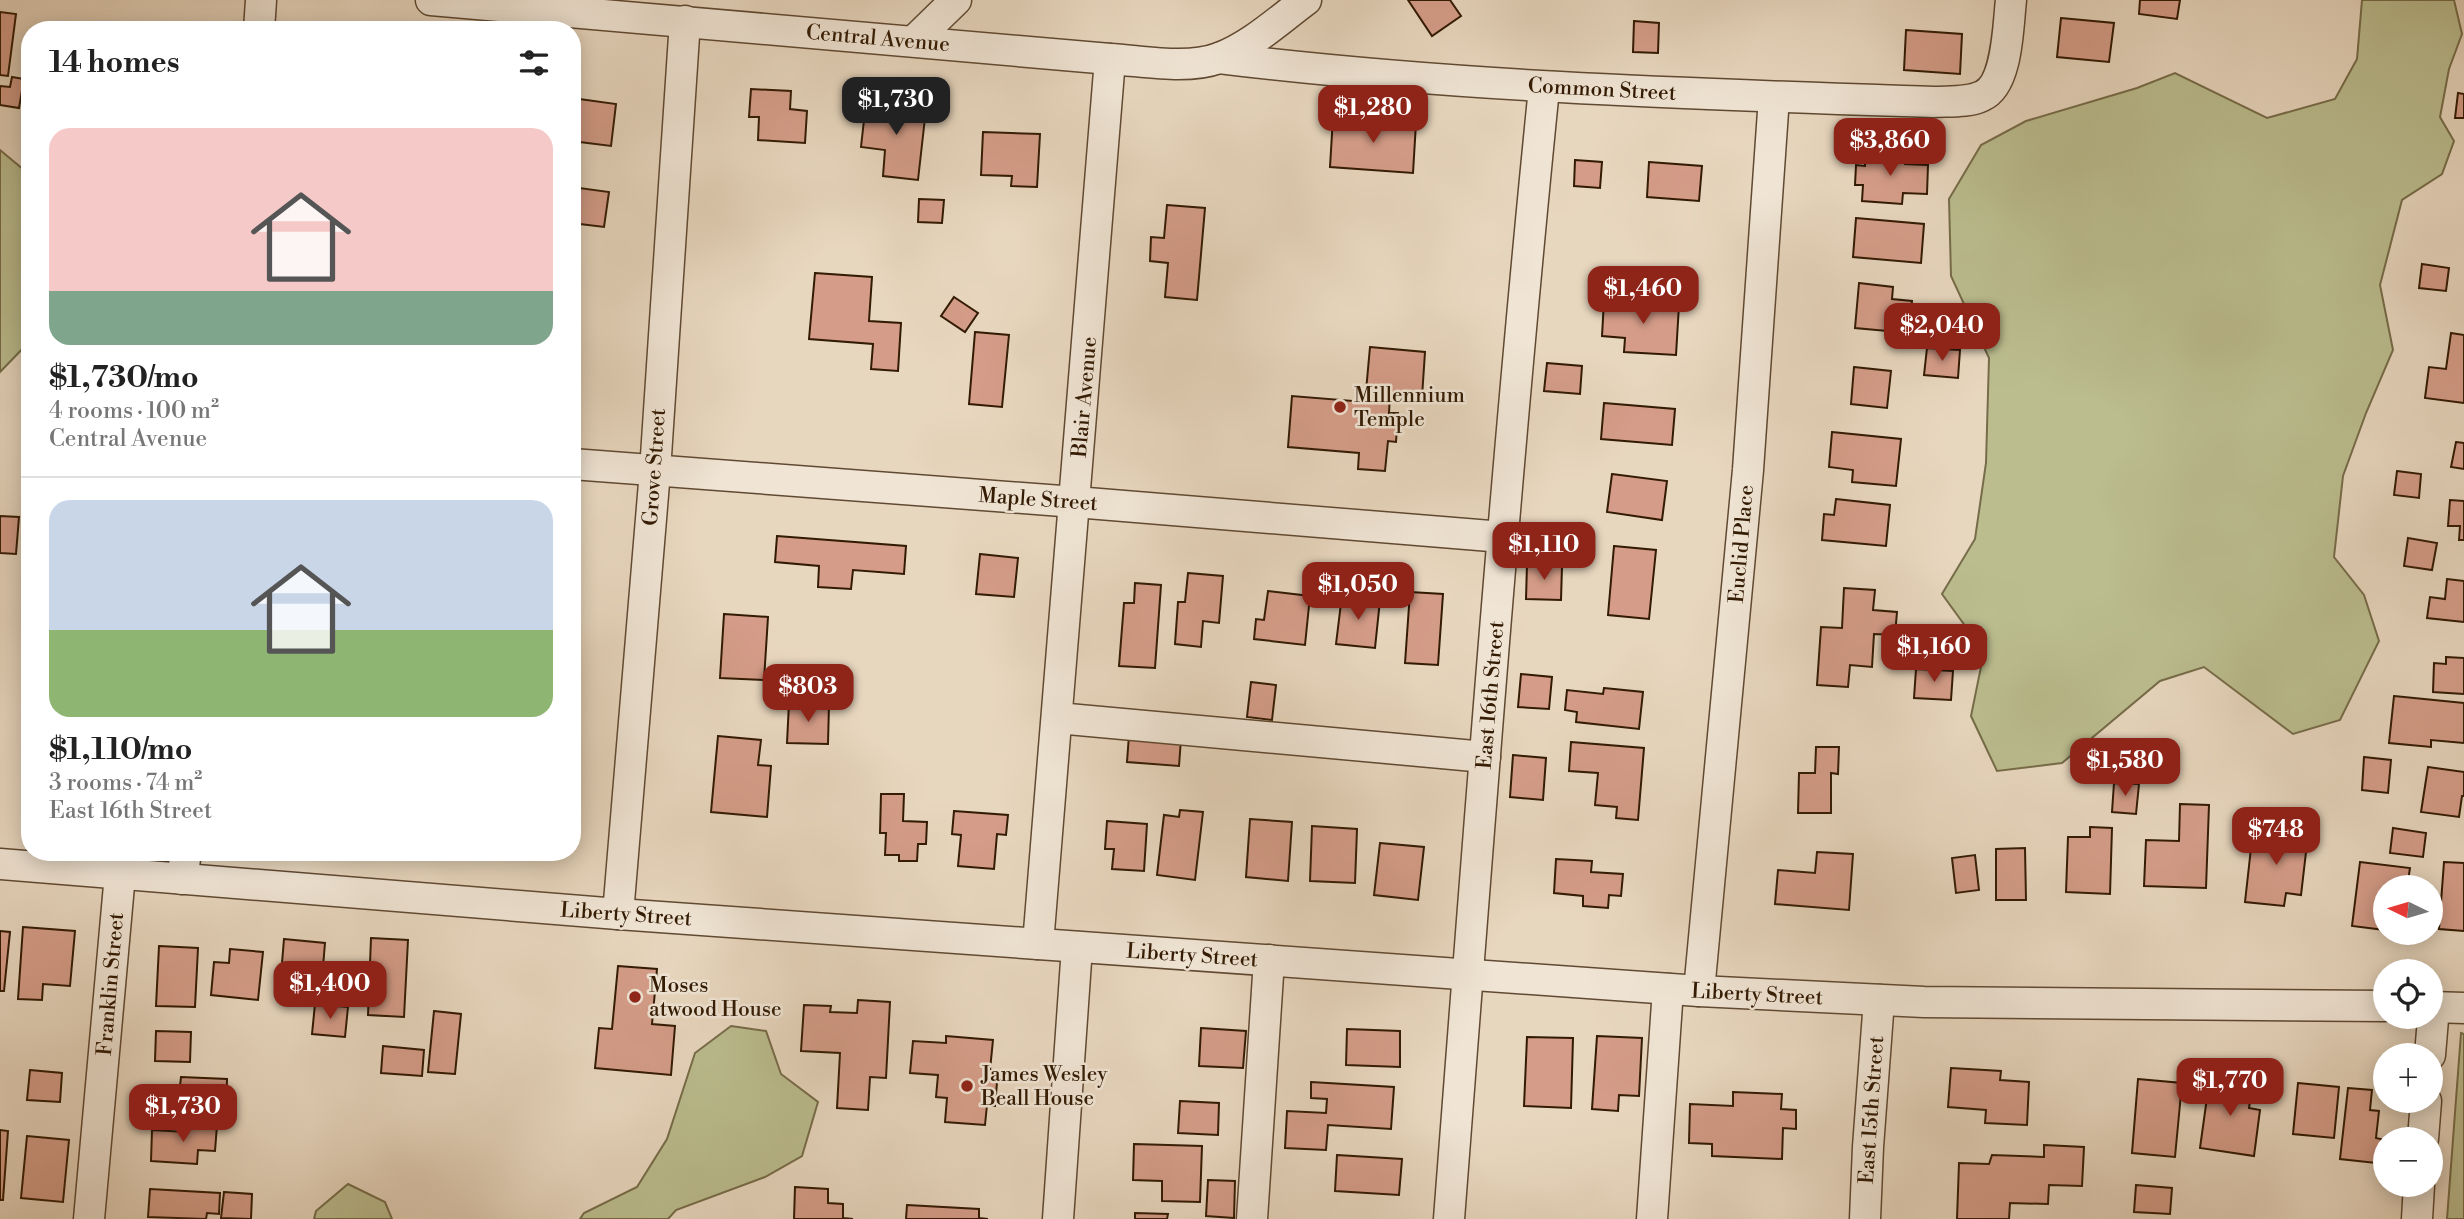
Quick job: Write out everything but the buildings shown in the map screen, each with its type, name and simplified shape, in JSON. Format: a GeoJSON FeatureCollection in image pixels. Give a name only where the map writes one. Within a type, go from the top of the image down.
{"type":"FeatureCollection","features":[{"type":"Feature","properties":{"kind":"street"},"geometry":{"type":"LineString","coordinates":[[259,21],[261,0]]}},
{"type":"Feature","properties":{"kind":"street","name":"Central Avenue"},"geometry":{"type":"LineString","coordinates":[[431,0],[499,3],[1110,59],[1190,62],[1219,58],[1253,39],[1306,0]]}},
{"type":"Feature","properties":{"kind":"street"},"geometry":{"type":"LineString","coordinates":[[914,41],[956,0]]}},
{"type":"Feature","properties":{"kind":"street","name":"Common Street"},"geometry":{"type":"LineString","coordinates":[[1219,58],[1342,72],[1544,88],[1933,102],[1974,99],[1986,95],[2000,75],[2011,0]]}},
{"type":"Feature","properties":{"kind":"street","name":"Grove Street"},"geometry":{"type":"LineString","coordinates":[[618,914],[655,471],[685,21]]}},
{"type":"Feature","properties":{"kind":"street","name":"Blair Avenue"},"geometry":{"type":"LineString","coordinates":[[1038,944],[1110,59]]}},
{"type":"Feature","properties":{"kind":"street","name":"East 16th Street"},"geometry":{"type":"LineString","coordinates":[[1448,1219],[1503,537],[1544,88]]}},
{"type":"Feature","properties":{"kind":"street","name":"Euclid Place"},"geometry":{"type":"LineString","coordinates":[[1699,991],[1748,470],[1773,97]]}},
{"type":"Feature","properties":{"kind":"street","name":"Maple Street"},"geometry":{"type":"LineString","coordinates":[[581,465],[1503,537]]}},
{"type":"Feature","properties":{"kind":"street"},"geometry":{"type":"LineString","coordinates":[[1057,718],[1485,757]]}},
{"type":"Feature","properties":{"kind":"street","name":"Liberty Street"},"geometry":{"type":"LineString","coordinates":[[0,864],[120,874],[184,865],[618,914],[1699,991],[1879,1000],[2373,1006]]}},
{"type":"Feature","properties":{"kind":"street","name":"Franklin Street"},"geometry":{"type":"LineString","coordinates":[[89,1219],[120,874]]}},
{"type":"Feature","properties":{"kind":"street"},"geometry":{"type":"LineString","coordinates":[[1058,1219],[1077,947]]}},
{"type":"Feature","properties":{"kind":"street"},"geometry":{"type":"LineString","coordinates":[[1252,1219],[1269,960]]}},
{"type":"Feature","properties":{"kind":"street"},"geometry":{"type":"LineString","coordinates":[[1651,1219],[1668,989]]}},
{"type":"Feature","properties":{"kind":"street","name":"East 15th Street"},"geometry":{"type":"LineString","coordinates":[[1865,1219],[1879,1000]]}},
{"type":"Feature","properties":{"kind":"street"},"geometry":{"type":"LineString","coordinates":[[2443,1007],[2464,1008]]}},
{"type":"Feature","properties":{"kind":"street"},"geometry":{"type":"LineString","coordinates":[[2417,1219],[2418,1197]]}},
{"type":"Feature","properties":{"kind":"green space"},"geometry":{"type":"Polygon","coordinates":[[[2362,0],[2454,0],[2462,34],[2449,69],[2440,117],[2454,141],[2442,174],[2402,200],[2380,285],[2393,350],[2343,476],[2334,557],[2364,595],[2379,641],[2340,720],[2293,734],[2204,667],[2160,681],[2062,763],[1997,771],[1971,716],[1984,652],[1942,594],[1975,539],[1986,463],[1989,358],[1951,276],[1949,199],[1981,145],[2026,121],[2137,88],[2175,73],[2267,118],[2335,99],[2357,59],[2362,0]]]}},
{"type":"Feature","properties":{"kind":"green space"},"geometry":{"type":"Polygon","coordinates":[[[0,150],[21,168],[21,350],[0,372],[0,150]]]}},
{"type":"Feature","properties":{"kind":"green space"},"geometry":{"type":"Polygon","coordinates":[[[731,1026],[766,1031],[781,1074],[818,1102],[802,1156],[765,1177],[676,1210],[668,1219],[580,1219],[584,1213],[637,1187],[667,1139],[695,1053],[731,1026]]]}},
{"type":"Feature","properties":{"kind":"green space"},"geometry":{"type":"Polygon","coordinates":[[[2461,1033],[2464,1034],[2464,1219],[2447,1219],[2461,1033]]]}},
{"type":"Feature","properties":{"kind":"green space"},"geometry":{"type":"Polygon","coordinates":[[[348,1184],[385,1202],[392,1219],[314,1219],[316,1211],[348,1184]]]}},
{"type":"Feature","properties":{"kind":"place","name":"Millennium Temple"},"geometry":{"type":"Point","coordinates":[1340,407]}},
{"type":"Feature","properties":{"kind":"place","name":"Moses atwood House"},"geometry":{"type":"Point","coordinates":[635,997]}},
{"type":"Feature","properties":{"kind":"place","name":"James Wesley Beall House"},"geometry":{"type":"Point","coordinates":[967,1086]}}]}
